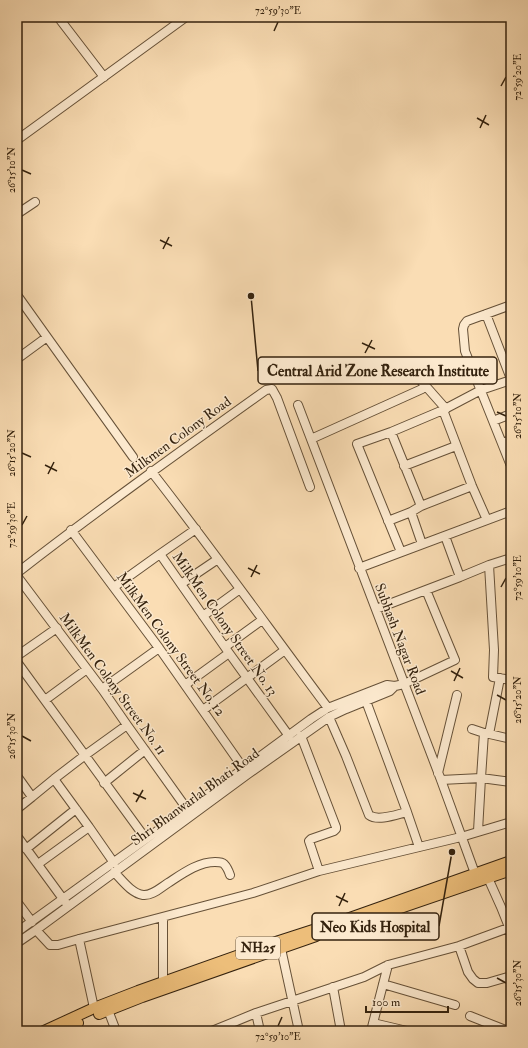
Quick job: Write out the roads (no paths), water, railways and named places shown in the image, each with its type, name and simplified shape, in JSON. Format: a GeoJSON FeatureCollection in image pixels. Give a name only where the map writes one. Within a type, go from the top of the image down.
{"type":"FeatureCollection","features":[{"type":"Feature","properties":{"kind":"main road","name":"NH25"},"geometry":{"type":"LineString","coordinates":[[485,882],[511,862]]}},
{"type":"Feature","properties":{"kind":"main road","name":"NH25"},"geometry":{"type":"LineString","coordinates":[[44,1031],[94,1008],[163,982],[485,882],[511,870]]}},
{"type":"Feature","properties":{"kind":"main road","name":"NH25"},"geometry":{"type":"LineString","coordinates":[[61,1031],[108,1010],[280,945]]}},
{"type":"Feature","properties":{"kind":"street"},"geometry":{"type":"LineString","coordinates":[[58,17],[104,77]]}},
{"type":"Feature","properties":{"kind":"street"},"geometry":{"type":"LineString","coordinates":[[17,140],[186,17]]}},
{"type":"Feature","properties":{"kind":"street"},"geometry":{"type":"LineString","coordinates":[[17,214],[35,202]]}},
{"type":"Feature","properties":{"kind":"street"},"geometry":{"type":"LineString","coordinates":[[17,296],[133,456]]}},
{"type":"Feature","properties":{"kind":"street"},"geometry":{"type":"LineString","coordinates":[[511,306],[467,321],[463,329],[465,351],[511,466]]}},
{"type":"Feature","properties":{"kind":"street"},"geometry":{"type":"LineString","coordinates":[[401,552],[357,444],[391,432],[445,409],[481,390],[511,379],[486,314]]}},
{"type":"Feature","properties":{"kind":"street"},"geometry":{"type":"LineString","coordinates":[[17,359],[48,337]]}},
{"type":"Feature","properties":{"kind":"street"},"geometry":{"type":"LineString","coordinates":[[408,366],[445,409],[456,446],[486,520]]}},
{"type":"Feature","properties":{"kind":"street","name":"Milkmen Colony Road"},"geometry":{"type":"LineString","coordinates":[[17,574],[71,530],[151,471],[266,390],[272,389],[310,487]]}},
{"type":"Feature","properties":{"kind":"street"},"geometry":{"type":"LineString","coordinates":[[310,439],[422,390]]}},
{"type":"Feature","properties":{"kind":"street","name":"Subhash Nagar Road"},"geometry":{"type":"LineString","coordinates":[[298,405],[462,837],[485,882],[501,907],[510,929]]}},
{"type":"Feature","properties":{"kind":"street"},"geometry":{"type":"LineString","coordinates":[[493,421],[511,414]]}},
{"type":"Feature","properties":{"kind":"street"},"geometry":{"type":"LineString","coordinates":[[391,432],[422,506]]}},
{"type":"Feature","properties":{"kind":"street"},"geometry":{"type":"LineString","coordinates":[[502,443],[511,440]]}},
{"type":"Feature","properties":{"kind":"street"},"geometry":{"type":"LineString","coordinates":[[404,466],[456,446]]}},
{"type":"Feature","properties":{"kind":"street"},"geometry":{"type":"LineString","coordinates":[[151,471],[196,529],[328,708]]}},
{"type":"Feature","properties":{"kind":"street"},"geometry":{"type":"LineString","coordinates":[[388,521],[472,486]]}},
{"type":"Feature","properties":{"kind":"street"},"geometry":{"type":"LineString","coordinates":[[359,568],[511,511]]}},
{"type":"Feature","properties":{"kind":"street"},"geometry":{"type":"LineString","coordinates":[[411,512],[422,544]]}},
{"type":"Feature","properties":{"kind":"street"},"geometry":{"type":"LineString","coordinates":[[160,554],[196,529]]}},
{"type":"Feature","properties":{"kind":"street","name":"MilkMen Colony Street No. 12"},"geometry":{"type":"LineString","coordinates":[[71,530],[159,648],[246,772]]}},
{"type":"Feature","properties":{"kind":"street"},"geometry":{"type":"LineString","coordinates":[[445,536],[460,577]]}},
{"type":"Feature","properties":{"kind":"street","name":"MilkMen Colony Street No. 13"},"geometry":{"type":"LineString","coordinates":[[114,587],[160,554],[289,736]]}},
{"type":"Feature","properties":{"kind":"street"},"geometry":{"type":"LineString","coordinates":[[376,609],[489,565],[511,558]]}},
{"type":"Feature","properties":{"kind":"street"},"geometry":{"type":"LineString","coordinates":[[181,584],[218,559]]}},
{"type":"Feature","properties":{"kind":"street"},"geometry":{"type":"LineString","coordinates":[[489,565],[494,650],[493,677],[511,680]]}},
{"type":"Feature","properties":{"kind":"street","name":"MilkMen Colony Street No. 11"},"geometry":{"type":"LineString","coordinates":[[17,574],[102,688],[187,809]]}},
{"type":"Feature","properties":{"kind":"street"},"geometry":{"type":"LineString","coordinates":[[203,616],[240,589]]}},
{"type":"Feature","properties":{"kind":"street","name":"Shri Bhanwarlal Bhati Road"},"geometry":{"type":"LineString","coordinates":[[17,932],[114,872],[246,772],[289,736],[328,708],[387,685],[395,686],[404,684],[456,660],[426,590]]}},
{"type":"Feature","properties":{"kind":"street"},"geometry":{"type":"LineString","coordinates":[[185,685],[262,620]]}},
{"type":"Feature","properties":{"kind":"street"},"geometry":{"type":"LineString","coordinates":[[17,656],[56,628]]}},
{"type":"Feature","properties":{"kind":"street"},"geometry":{"type":"LineString","coordinates":[[102,688],[159,648]]}},
{"type":"Feature","properties":{"kind":"street"},"geometry":{"type":"LineString","coordinates":[[203,710],[285,650]]}},
{"type":"Feature","properties":{"kind":"street"},"geometry":{"type":"LineString","coordinates":[[17,662],[84,756],[146,839]]}},
{"type":"Feature","properties":{"kind":"street"},"geometry":{"type":"LineString","coordinates":[[45,700],[87,669]]}},
{"type":"Feature","properties":{"kind":"street"},"geometry":{"type":"LineString","coordinates":[[478,831],[481,778],[487,733],[500,678]]}},
{"type":"Feature","properties":{"kind":"street","name":"Shri Bhanwarlal Bhati Road"},"geometry":{"type":"LineString","coordinates":[[17,943],[36,930],[66,902],[114,862],[187,809],[329,717],[390,691],[395,686]]}},
{"type":"Feature","properties":{"kind":"street"},"geometry":{"type":"LineString","coordinates":[[457,695],[439,777],[481,778],[511,782]]}},
{"type":"Feature","properties":{"kind":"street"},"geometry":{"type":"LineString","coordinates":[[366,701],[408,812],[419,846]]}},
{"type":"Feature","properties":{"kind":"street"},"geometry":{"type":"LineString","coordinates":[[329,717],[369,815],[374,818],[381,818],[408,812]]}},
{"type":"Feature","properties":{"kind":"street"},"geometry":{"type":"LineString","coordinates":[[17,809],[84,756],[127,725]]}},
{"type":"Feature","properties":{"kind":"street"},"geometry":{"type":"LineString","coordinates":[[472,729],[511,739]]}},
{"type":"Feature","properties":{"kind":"street"},"geometry":{"type":"LineString","coordinates":[[301,736],[336,827],[334,831],[309,841],[319,871]]}},
{"type":"Feature","properties":{"kind":"street"},"geometry":{"type":"LineString","coordinates":[[104,783],[145,750]]}},
{"type":"Feature","properties":{"kind":"street"},"geometry":{"type":"LineString","coordinates":[[17,776],[32,797]]}},
{"type":"Feature","properties":{"kind":"street"},"geometry":{"type":"LineString","coordinates":[[54,779],[114,862]]}},
{"type":"Feature","properties":{"kind":"street"},"geometry":{"type":"LineString","coordinates":[[26,849],[76,809]]}},
{"type":"Feature","properties":{"kind":"street"},"geometry":{"type":"LineString","coordinates":[[36,930],[50,945],[58,945],[254,893],[319,871],[462,837],[511,822]]}},
{"type":"Feature","properties":{"kind":"street"},"geometry":{"type":"LineString","coordinates":[[38,864],[89,827]]}},
{"type":"Feature","properties":{"kind":"street"},"geometry":{"type":"LineString","coordinates":[[17,836],[66,902]]}},
{"type":"Feature","properties":{"kind":"street"},"geometry":{"type":"LineString","coordinates":[[114,872],[130,888],[143,895],[156,891],[185,872],[210,862],[220,862],[224,864],[230,875]]}},
{"type":"Feature","properties":{"kind":"street"},"geometry":{"type":"LineString","coordinates":[[17,902],[32,922]]}},
{"type":"Feature","properties":{"kind":"street"},"geometry":{"type":"LineString","coordinates":[[163,917],[163,982]]}},
{"type":"Feature","properties":{"kind":"street"},"geometry":{"type":"LineString","coordinates":[[212,1031],[256,1013],[364,977],[388,965],[458,946],[510,929]]}},
{"type":"Feature","properties":{"kind":"street"},"geometry":{"type":"LineString","coordinates":[[79,939],[94,1008]]}},
{"type":"Feature","properties":{"kind":"street"},"geometry":{"type":"LineString","coordinates":[[280,945],[299,1031]]}},
{"type":"Feature","properties":{"kind":"street"},"geometry":{"type":"LineString","coordinates":[[458,946],[468,972],[473,979],[478,982],[487,983],[511,976]]}},
{"type":"Feature","properties":{"kind":"street"},"geometry":{"type":"LineString","coordinates":[[371,1031],[388,965]]}},
{"type":"Feature","properties":{"kind":"street"},"geometry":{"type":"LineString","coordinates":[[383,984],[455,1005]]}},
{"type":"Feature","properties":{"kind":"street"},"geometry":{"type":"LineString","coordinates":[[333,987],[341,1031]]}},
{"type":"Feature","properties":{"kind":"street"},"geometry":{"type":"LineString","coordinates":[[108,1010],[116,1031]]}},
{"type":"Feature","properties":{"kind":"street"},"geometry":{"type":"LineString","coordinates":[[256,1013],[260,1031]]}},
{"type":"Feature","properties":{"kind":"street"},"geometry":{"type":"LineString","coordinates":[[470,1016],[508,1031]]}},
{"type":"Feature","properties":{"kind":"street"},"geometry":{"type":"LineString","coordinates":[[373,1023],[407,1031]]}},
{"type":"Feature","properties":{"kind":"place","name":"Central Arid Zone Research Institute"},"geometry":{"type":"Point","coordinates":[251,296]}},
{"type":"Feature","properties":{"kind":"place","name":"Neo Kids Hospital"},"geometry":{"type":"Point","coordinates":[452,852]}}]}
